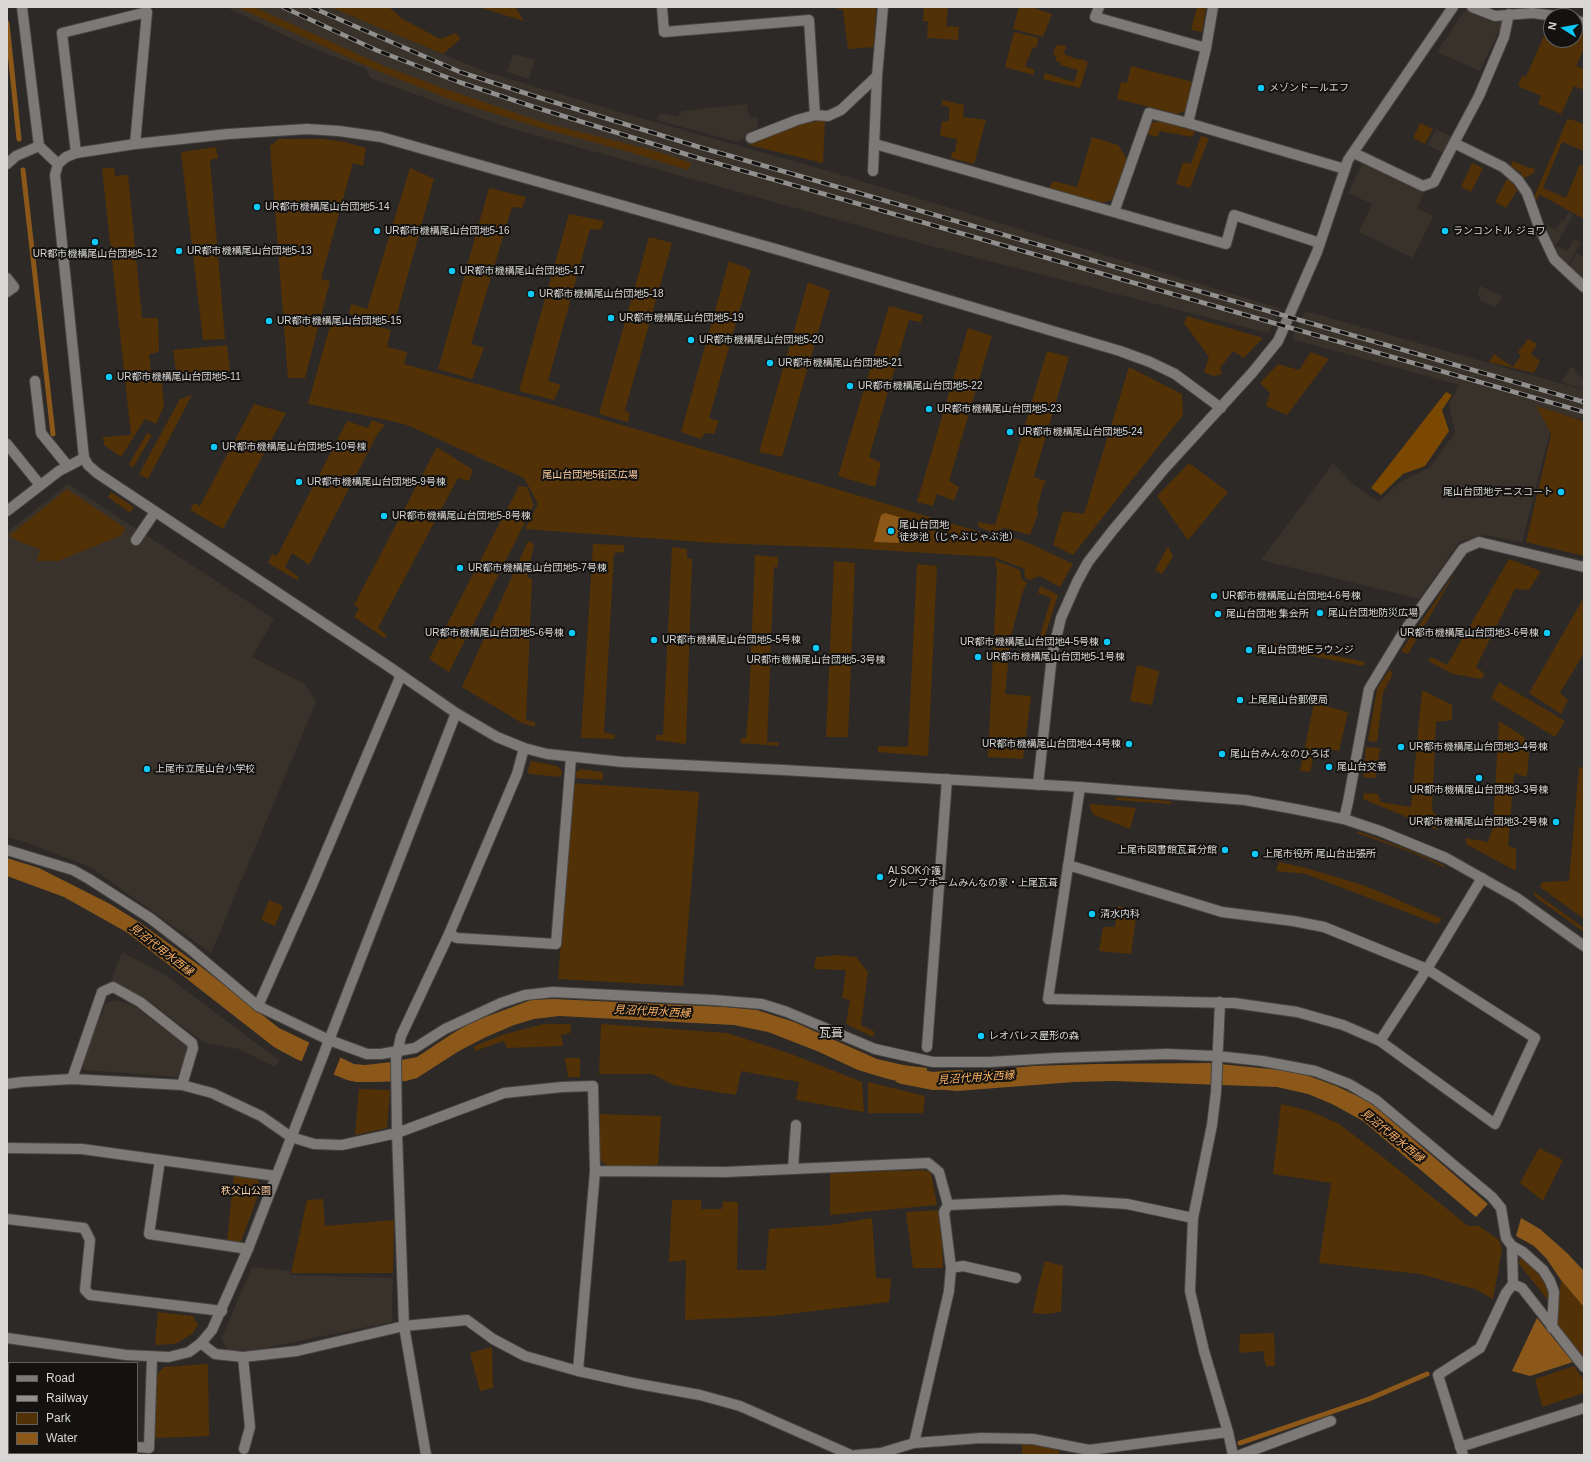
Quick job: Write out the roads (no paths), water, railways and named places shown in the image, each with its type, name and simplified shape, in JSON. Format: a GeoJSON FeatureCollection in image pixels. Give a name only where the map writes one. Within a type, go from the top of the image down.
{"type":"FeatureCollection","features":[{"type":"Feature","properties":{"kind":"street"},"geometry":{"type":"LineString","coordinates":[[22,7],[39,146],[58,164]]}},
{"type":"Feature","properties":{"kind":"street"},"geometry":{"type":"LineString","coordinates":[[662,7],[664,32],[808,20],[815,115]]}},
{"type":"Feature","properties":{"kind":"street"},"geometry":{"type":"LineString","coordinates":[[874,171],[877,76],[883,7]]}},
{"type":"Feature","properties":{"kind":"street"},"geometry":{"type":"LineString","coordinates":[[1099,7],[1095,17],[1206,48]]}},
{"type":"Feature","properties":{"kind":"street"},"geometry":{"type":"LineString","coordinates":[[1188,123],[1206,48],[1213,7]]}},
{"type":"Feature","properties":{"kind":"street"},"geometry":{"type":"LineString","coordinates":[[1038,785],[1052,655],[1061,618],[1072,591],[1088,562],[1113,530],[1165,468],[1221,408],[1278,341],[1320,243],[1348,160],[1453,7]]}},
{"type":"Feature","properties":{"kind":"street"},"geometry":{"type":"LineString","coordinates":[[1472,7],[1495,16],[1532,13],[1543,14]]}},
{"type":"Feature","properties":{"kind":"street"},"geometry":{"type":"LineString","coordinates":[[76,152],[62,32],[147,12],[134,144]]}},
{"type":"Feature","properties":{"kind":"street"},"geometry":{"type":"LineString","coordinates":[[1354,152],[1423,186],[1434,182],[1478,96],[1504,37],[1509,14]]}},
{"type":"Feature","properties":{"kind":"street"},"geometry":{"type":"LineString","coordinates":[[751,138],[797,120],[815,115],[828,116],[841,110],[877,76]]}},
{"type":"Feature","properties":{"kind":"street"},"geometry":{"type":"LineString","coordinates":[[1114,212],[1149,114],[1188,123],[1345,169]]}},
{"type":"Feature","properties":{"kind":"street"},"geometry":{"type":"LineString","coordinates":[[1221,408],[1174,374],[1150,362],[1120,350],[779,250],[381,137],[339,131],[307,129],[228,134],[134,144],[76,152],[66,157],[58,164],[55,175],[84,458],[88,465],[97,473],[456,713],[485,730],[524,748],[571,758],[1080,787],[1246,800],[1344,819],[1380,831],[1431,852],[1482,878],[1517,898],[1584,946]]}},
{"type":"Feature","properties":{"kind":"street"},"geometry":{"type":"LineString","coordinates":[[1454,143],[1504,167],[1518,180],[1527,194],[1539,227],[1554,260],[1584,287]]}},
{"type":"Feature","properties":{"kind":"street"},"geometry":{"type":"LineString","coordinates":[[875,144],[1226,244],[1234,215],[1320,243]]}},
{"type":"Feature","properties":{"kind":"street"},"geometry":{"type":"LineString","coordinates":[[7,164],[16,156],[39,146]]}},
{"type":"Feature","properties":{"kind":"street"},"geometry":{"type":"LineString","coordinates":[[7,278],[14,287],[7,292]]}},
{"type":"Feature","properties":{"kind":"street"},"geometry":{"type":"LineString","coordinates":[[35,381],[41,433],[67,465]]}},
{"type":"Feature","properties":{"kind":"street"},"geometry":{"type":"LineString","coordinates":[[7,444],[40,484]]}},
{"type":"Feature","properties":{"kind":"street"},"geometry":{"type":"LineString","coordinates":[[7,511],[40,484],[67,465],[84,458]]}},
{"type":"Feature","properties":{"kind":"street"},"geometry":{"type":"LineString","coordinates":[[136,540],[155,512]]}},
{"type":"Feature","properties":{"kind":"street"},"geometry":{"type":"LineString","coordinates":[[1344,819],[1369,689],[1403,633],[1463,550],[1479,542],[1584,567]]}},
{"type":"Feature","properties":{"kind":"street"},"geometry":{"type":"LineString","coordinates":[[258,1006],[306,899],[401,675]]}},
{"type":"Feature","properties":{"kind":"street"},"geometry":{"type":"LineString","coordinates":[[7,1338],[126,1355],[152,1357],[169,1356],[189,1352],[201,1343],[212,1330],[222,1311],[248,1249],[456,713]]}},
{"type":"Feature","properties":{"kind":"street"},"geometry":{"type":"LineString","coordinates":[[426,1455],[404,1326],[397,1133],[397,1054],[402,1036],[449,934],[517,774],[524,748]]}},
{"type":"Feature","properties":{"kind":"street"},"geometry":{"type":"LineString","coordinates":[[449,934],[457,938],[556,944],[571,758]]}},
{"type":"Feature","properties":{"kind":"street"},"geometry":{"type":"LineString","coordinates":[[926,1054],[947,779]]}},
{"type":"Feature","properties":{"kind":"street"},"geometry":{"type":"LineString","coordinates":[[1068,865],[1222,912],[1293,921],[1324,927],[1426,969],[1535,1038],[1495,1124],[1380,1041],[1342,1025],[1297,1012],[1220,1002],[1048,999],[1068,865],[1080,787]]}},
{"type":"Feature","properties":{"kind":"street"},"geometry":{"type":"LineString","coordinates":[[7,850],[73,870],[89,879],[156,922],[258,1006],[328,1044],[367,1054],[397,1054],[415,1048],[445,1029],[501,1003],[525,995],[553,992],[762,1004],[787,1012],[875,1049],[926,1054],[933,1062],[989,1062],[1167,1054],[1262,1061],[1315,1071],[1348,1084],[1376,1100],[1492,1197],[1501,1208],[1506,1238],[1512,1246],[1523,1252],[1543,1270],[1550,1281],[1554,1292],[1552,1328]]}},
{"type":"Feature","properties":{"kind":"street"},"geometry":{"type":"LineString","coordinates":[[1380,1041],[1482,878]]}},
{"type":"Feature","properties":{"kind":"street"},"geometry":{"type":"LineString","coordinates":[[72,1079],[102,992],[113,987],[140,1002],[192,1043],[193,1048],[182,1085]]}},
{"type":"Feature","properties":{"kind":"street"},"geometry":{"type":"LineString","coordinates":[[1220,1002],[1216,1086],[1212,1125],[1192,1218],[1190,1291],[1204,1351],[1228,1432],[1232,1455]]}},
{"type":"Feature","properties":{"kind":"street"},"geometry":{"type":"LineString","coordinates":[[7,1084],[72,1079],[182,1085],[212,1093],[261,1116],[291,1137],[314,1144],[342,1145],[397,1133],[504,1093],[562,1087],[593,1086],[595,1171],[578,1371]]}},
{"type":"Feature","properties":{"kind":"street"},"geometry":{"type":"LineString","coordinates":[[793,1169],[796,1125]]}},
{"type":"Feature","properties":{"kind":"street"},"geometry":{"type":"LineString","coordinates":[[7,1148],[82,1149],[276,1176]]}},
{"type":"Feature","properties":{"kind":"street"},"geometry":{"type":"LineString","coordinates":[[160,1160],[149,1234],[248,1249]]}},
{"type":"Feature","properties":{"kind":"street"},"geometry":{"type":"LineString","coordinates":[[595,1171],[725,1172],[928,1163],[939,1172],[948,1205],[944,1212],[951,1268],[949,1291],[914,1443]]}},
{"type":"Feature","properties":{"kind":"street"},"geometry":{"type":"LineString","coordinates":[[948,1205],[1064,1200],[1127,1204],[1192,1218]]}},
{"type":"Feature","properties":{"kind":"street"},"geometry":{"type":"LineString","coordinates":[[7,1219],[84,1228],[90,1240],[85,1290],[90,1296],[222,1311]]}},
{"type":"Feature","properties":{"kind":"street"},"geometry":{"type":"LineString","coordinates":[[1512,1246],[1513,1284],[1506,1294],[1480,1348],[1438,1375],[1461,1451],[1584,1408]]}},
{"type":"Feature","properties":{"kind":"street"},"geometry":{"type":"LineString","coordinates":[[951,1268],[963,1266],[1016,1278]]}},
{"type":"Feature","properties":{"kind":"street"},"geometry":{"type":"LineString","coordinates":[[1513,1284],[1522,1288],[1584,1367]]}},
{"type":"Feature","properties":{"kind":"street"},"geometry":{"type":"LineString","coordinates":[[201,1343],[215,1354],[243,1357],[297,1350],[404,1326],[467,1320],[493,1339],[525,1356],[578,1371],[700,1395],[740,1406],[851,1455]]}},
{"type":"Feature","properties":{"kind":"street"},"geometry":{"type":"LineString","coordinates":[[138,1447],[149,1448],[152,1357]]}},
{"type":"Feature","properties":{"kind":"street"},"geometry":{"type":"LineString","coordinates":[[243,1357],[250,1427],[244,1449]]}},
{"type":"Feature","properties":{"kind":"street"},"geometry":{"type":"LineString","coordinates":[[1240,1455],[1331,1421]]}},
{"type":"Feature","properties":{"kind":"street"},"geometry":{"type":"LineString","coordinates":[[856,1455],[881,1452],[914,1443],[980,1438],[1033,1439],[1089,1450],[1228,1432]]}},
{"type":"Feature","properties":{"kind":"water","name":"尾山台団地 徒歩池（じゃぶじゃぶ池）"},"geometry":{"type":"Polygon","coordinates":[[[885,513],[909,520],[903,543],[874,542],[881,515],[885,513]]]}},
{"type":"Feature","properties":{"kind":"water"},"geometry":{"type":"Polygon","coordinates":[[[7,858],[39,868],[110,904],[139,922],[200,966],[279,1028],[354,1064],[365,1065],[392,1062],[417,1057],[472,1022],[531,1000],[554,999],[724,1007],[757,1010],[794,1022],[877,1059],[903,1065],[927,1068],[925,1087],[888,1079],[858,1070],[817,1051],[768,1032],[734,1025],[559,1016],[534,1019],[514,1025],[486,1037],[459,1051],[417,1078],[406,1081],[373,1082],[356,1082],[347,1080],[296,1059],[274,1047],[128,933],[64,897],[7,876],[7,858]]]}},
{"type":"Feature","properties":{"kind":"water"},"geometry":{"type":"Polygon","coordinates":[[[1209,1063],[1291,1071],[1336,1086],[1370,1102],[1488,1204],[1476,1217],[1363,1121],[1332,1104],[1308,1094],[1277,1087],[1113,1081],[1074,1082],[957,1091],[934,1089],[936,1073],[959,1073],[1033,1066],[1209,1063]]]}},
{"type":"Feature","properties":{"kind":"water"},"geometry":{"type":"Polygon","coordinates":[[[1521,1218],[1540,1229],[1567,1253],[1584,1271],[1584,1307],[1561,1280],[1546,1258],[1534,1246],[1516,1236],[1521,1218]]]}},
{"type":"Feature","properties":{"kind":"water"},"geometry":{"type":"Polygon","coordinates":[[[1537,1318],[1573,1362],[1530,1376],[1512,1371],[1537,1318]]]}},
{"type":"Feature","properties":{"kind":"waterway"},"geometry":{"type":"LineString","coordinates":[[7,23],[19,139]]}},
{"type":"Feature","properties":{"kind":"waterway"},"geometry":{"type":"LineString","coordinates":[[23,170],[53,434]]}},
{"type":"Feature","properties":{"kind":"waterway","name":"見沼代用水西縁"},"geometry":{"type":"LineString","coordinates":[[902,1075],[933,1081],[959,1079]]}},
{"type":"Feature","properties":{"kind":"waterway"},"geometry":{"type":"LineString","coordinates":[[1240,1443],[1369,1399],[1427,1374]]}},
{"type":"Feature","properties":{"kind":"railway"},"geometry":{"type":"LineString","coordinates":[[283,7],[376,50],[459,82],[531,106],[695,157],[1584,412]]}},
{"type":"Feature","properties":{"kind":"railway"},"geometry":{"type":"LineString","coordinates":[[311,7],[460,72],[534,96],[699,147],[1584,402]]}},
{"type":"Feature","properties":{"kind":"place","name":"メゾンドールエフ"},"geometry":{"type":"Point","coordinates":[1261,88]}},
{"type":"Feature","properties":{"kind":"place","name":"UR都市機構尾山台団地5-14"},"geometry":{"type":"Point","coordinates":[257,207]}},
{"type":"Feature","properties":{"kind":"place","name":"UR都市機構尾山台団地5-16"},"geometry":{"type":"Point","coordinates":[377,231]}},
{"type":"Feature","properties":{"kind":"place","name":"ランコントル ジョワ"},"geometry":{"type":"Point","coordinates":[1445,231]}},
{"type":"Feature","properties":{"kind":"place","name":"UR都市機構尾山台団地5-12"},"geometry":{"type":"Point","coordinates":[95,242]}},
{"type":"Feature","properties":{"kind":"place","name":"UR都市機構尾山台団地5-13"},"geometry":{"type":"Point","coordinates":[179,251]}},
{"type":"Feature","properties":{"kind":"place","name":"UR都市機構尾山台団地5-17"},"geometry":{"type":"Point","coordinates":[452,271]}},
{"type":"Feature","properties":{"kind":"place","name":"UR都市機構尾山台団地5-18"},"geometry":{"type":"Point","coordinates":[531,294]}},
{"type":"Feature","properties":{"kind":"place","name":"UR都市機構尾山台団地5-19"},"geometry":{"type":"Point","coordinates":[611,318]}},
{"type":"Feature","properties":{"kind":"place","name":"UR都市機構尾山台団地5-15"},"geometry":{"type":"Point","coordinates":[269,321]}},
{"type":"Feature","properties":{"kind":"place","name":"UR都市機構尾山台団地5-20"},"geometry":{"type":"Point","coordinates":[691,340]}},
{"type":"Feature","properties":{"kind":"place","name":"UR都市機構尾山台団地5-21"},"geometry":{"type":"Point","coordinates":[770,363]}},
{"type":"Feature","properties":{"kind":"place","name":"UR都市機構尾山台団地5-11"},"geometry":{"type":"Point","coordinates":[109,377]}},
{"type":"Feature","properties":{"kind":"place","name":"UR都市機構尾山台団地5-22"},"geometry":{"type":"Point","coordinates":[850,386]}},
{"type":"Feature","properties":{"kind":"place","name":"UR都市機構尾山台団地5-23"},"geometry":{"type":"Point","coordinates":[929,409]}},
{"type":"Feature","properties":{"kind":"place","name":"UR都市機構尾山台団地5-24"},"geometry":{"type":"Point","coordinates":[1010,432]}},
{"type":"Feature","properties":{"kind":"place","name":"UR都市機構尾山台団地5-10号棟"},"geometry":{"type":"Point","coordinates":[214,447]}},
{"type":"Feature","properties":{"kind":"place","name":"UR都市機構尾山台団地5-9号棟"},"geometry":{"type":"Point","coordinates":[299,482]}},
{"type":"Feature","properties":{"kind":"place","name":"尾山台団地テニスコート"},"geometry":{"type":"Point","coordinates":[1561,492]}},
{"type":"Feature","properties":{"kind":"place","name":"UR都市機構尾山台団地5-8号棟"},"geometry":{"type":"Point","coordinates":[384,516]}},
{"type":"Feature","properties":{"kind":"place","name":"尾山台団地 徒歩池（じゃぶじゃぶ池）"},"geometry":{"type":"Point","coordinates":[891,531]}},
{"type":"Feature","properties":{"kind":"place","name":"UR都市機構尾山台団地5-7号棟"},"geometry":{"type":"Point","coordinates":[460,568]}},
{"type":"Feature","properties":{"kind":"place","name":"UR都市機構尾山台団地4-6号棟"},"geometry":{"type":"Point","coordinates":[1214,596]}},
{"type":"Feature","properties":{"kind":"place","name":"尾山台団地防災広場"},"geometry":{"type":"Point","coordinates":[1320,613]}},
{"type":"Feature","properties":{"kind":"place","name":"尾山台団地 集会所"},"geometry":{"type":"Point","coordinates":[1218,614]}},
{"type":"Feature","properties":{"kind":"place","name":"UR都市機構尾山台団地5-6号棟"},"geometry":{"type":"Point","coordinates":[572,633]}},
{"type":"Feature","properties":{"kind":"place","name":"UR都市機構尾山台団地3-6号棟"},"geometry":{"type":"Point","coordinates":[1547,633]}},
{"type":"Feature","properties":{"kind":"place","name":"UR都市機構尾山台団地5-5号棟"},"geometry":{"type":"Point","coordinates":[654,640]}},
{"type":"Feature","properties":{"kind":"place","name":"UR都市機構尾山台団地4-5号棟"},"geometry":{"type":"Point","coordinates":[1107,642]}},
{"type":"Feature","properties":{"kind":"place","name":"UR都市機構尾山台団地5-3号棟"},"geometry":{"type":"Point","coordinates":[816,648]}},
{"type":"Feature","properties":{"kind":"place","name":"尾山台団地Eラウンジ"},"geometry":{"type":"Point","coordinates":[1249,650]}},
{"type":"Feature","properties":{"kind":"place","name":"UR都市機構尾山台団地5-1号棟"},"geometry":{"type":"Point","coordinates":[978,657]}},
{"type":"Feature","properties":{"kind":"place","name":"上尾尾山台郵便局"},"geometry":{"type":"Point","coordinates":[1240,700]}},
{"type":"Feature","properties":{"kind":"place","name":"UR都市機構尾山台団地4-4号棟"},"geometry":{"type":"Point","coordinates":[1129,744]}},
{"type":"Feature","properties":{"kind":"place","name":"UR都市機構尾山台団地3-4号棟"},"geometry":{"type":"Point","coordinates":[1401,747]}},
{"type":"Feature","properties":{"kind":"place","name":"尾山台みんなのひろば"},"geometry":{"type":"Point","coordinates":[1222,754]}},
{"type":"Feature","properties":{"kind":"place","name":"尾山台交番"},"geometry":{"type":"Point","coordinates":[1329,767]}},
{"type":"Feature","properties":{"kind":"place","name":"上尾市立尾山台小学校"},"geometry":{"type":"Point","coordinates":[147,769]}},
{"type":"Feature","properties":{"kind":"place","name":"UR都市機構尾山台団地3-3号棟"},"geometry":{"type":"Point","coordinates":[1479,778]}},
{"type":"Feature","properties":{"kind":"place","name":"UR都市機構尾山台団地3-2号棟"},"geometry":{"type":"Point","coordinates":[1556,822]}},
{"type":"Feature","properties":{"kind":"place","name":"上尾市図書館瓦葺分館"},"geometry":{"type":"Point","coordinates":[1225,850]}},
{"type":"Feature","properties":{"kind":"place","name":"上尾市役所 尾山台出張所"},"geometry":{"type":"Point","coordinates":[1255,854]}},
{"type":"Feature","properties":{"kind":"place","name":"ALSOK介護 グループホームみんなの家・上尾瓦葺"},"geometry":{"type":"Point","coordinates":[880,877]}},
{"type":"Feature","properties":{"kind":"place","name":"清水内科"},"geometry":{"type":"Point","coordinates":[1092,914]}},
{"type":"Feature","properties":{"kind":"place","name":"レオパレス屋形の森"},"geometry":{"type":"Point","coordinates":[981,1036]}},
{"type":"Feature","properties":{"kind":"district","name":"瓦葺"},"geometry":{"type":"Point","coordinates":[831,1034]}},
{"type":"Feature","properties":{"kind":"park label","name":"尾山台団地5街区広場"},"geometry":{"type":"Point","coordinates":[590,475]}},
{"type":"Feature","properties":{"kind":"park label","name":"秩父山公園"},"geometry":{"type":"Point","coordinates":[246,1191]}}]}
